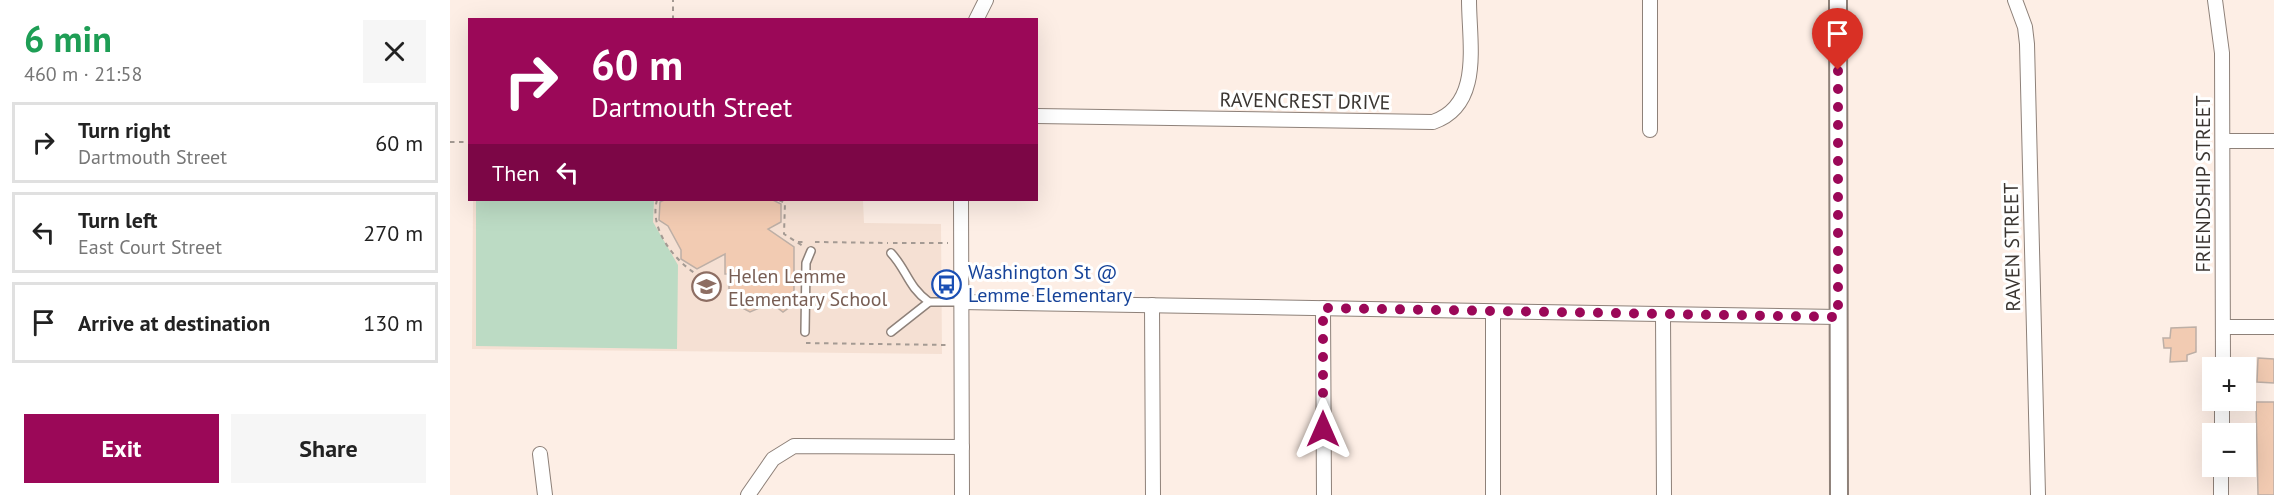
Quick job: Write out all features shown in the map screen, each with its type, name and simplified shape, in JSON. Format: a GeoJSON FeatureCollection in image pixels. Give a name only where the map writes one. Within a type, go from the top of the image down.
{"type":"FeatureCollection","features":[{"type":"Feature","properties":{"kind":"street"},"geometry":{"type":"LineString","coordinates":[[977,18],[986,0]]}},
{"type":"Feature","properties":{"kind":"street","name":"RAVENCREST DRIVE"},"geometry":{"type":"LineString","coordinates":[[1038,116],[1433,122],[1454,111],[1467,92],[1469,0]]}},
{"type":"Feature","properties":{"kind":"street"},"geometry":{"type":"LineString","coordinates":[[1650,0],[1650,129]]}},
{"type":"Feature","properties":{"kind":"street"},"geometry":{"type":"LineString","coordinates":[[1839,0],[1839,495]]}},
{"type":"Feature","properties":{"kind":"street","name":"RAVEN STREET"},"geometry":{"type":"LineString","coordinates":[[2014,0],[2025,27],[2027,44],[2038,495]]}},
{"type":"Feature","properties":{"kind":"street","name":"FRIENDSHIP STREET"},"geometry":{"type":"LineString","coordinates":[[2216,0],[2222,53],[2223,357]]}},
{"type":"Feature","properties":{"kind":"street"},"geometry":{"type":"LineString","coordinates":[[2223,141],[2274,141]]}},
{"type":"Feature","properties":{"kind":"street"},"geometry":{"type":"LineString","coordinates":[[961,201],[962,495]]}},
{"type":"Feature","properties":{"kind":"street"},"geometry":{"type":"LineString","coordinates":[[961,302],[1838,317]]}},
{"type":"Feature","properties":{"kind":"street"},"geometry":{"type":"LineString","coordinates":[[1152,305],[1153,495]]}},
{"type":"Feature","properties":{"kind":"street"},"geometry":{"type":"LineString","coordinates":[[1323,308],[1323,495]]}},
{"type":"Feature","properties":{"kind":"street"},"geometry":{"type":"LineString","coordinates":[[1493,312],[1494,495]]}},
{"type":"Feature","properties":{"kind":"street"},"geometry":{"type":"LineString","coordinates":[[1663,314],[1664,495]]}},
{"type":"Feature","properties":{"kind":"street"},"geometry":{"type":"LineString","coordinates":[[2223,327],[2274,327]]}},
{"type":"Feature","properties":{"kind":"street"},"geometry":{"type":"LineString","coordinates":[[748,495],[773,459],[794,446],[962,447]]}},
{"type":"Feature","properties":{"kind":"street"},"geometry":{"type":"LineString","coordinates":[[540,454],[545,495]]}},
{"type":"Feature","properties":{"kind":"street"},"geometry":{"type":"LineString","coordinates":[[2221,477],[2221,495]]}},
{"type":"Feature","properties":{"kind":"lane"},"geometry":{"type":"LineString","coordinates":[[805,332],[806,263],[811,251]]}},
{"type":"Feature","properties":{"kind":"lane"},"geometry":{"type":"LineString","coordinates":[[891,252],[900,262],[911,287],[929,302]]}},
{"type":"Feature","properties":{"kind":"lane"},"geometry":{"type":"LineString","coordinates":[[891,332],[929,302],[961,302]]}},
{"type":"Feature","properties":{"kind":"path"},"geometry":{"type":"LineString","coordinates":[[673,0],[673,18]]}},
{"type":"Feature","properties":{"kind":"path"},"geometry":{"type":"LineString","coordinates":[[450,142],[468,142]]}},
{"type":"Feature","properties":{"kind":"path"},"geometry":{"type":"LineString","coordinates":[[657,201],[655,221],[679,262],[696,273]]}},
{"type":"Feature","properties":{"kind":"path"},"geometry":{"type":"LineString","coordinates":[[781,201],[784,203],[784,234],[811,251]]}},
{"type":"Feature","properties":{"kind":"path"},"geometry":{"type":"LineString","coordinates":[[798,242],[950,243]]}},
{"type":"Feature","properties":{"kind":"path"},"geometry":{"type":"LineString","coordinates":[[805,332],[805,343],[951,345]]}},
{"type":"Feature","properties":{"kind":"shaded area","name":"Helen Lemme Elementary School"},"geometry":{"type":"Polygon","coordinates":[[[473,201],[863,201],[864,223],[941,224],[942,354],[472,349],[473,201]]]}},
{"type":"Feature","properties":{"kind":"green space"},"geometry":{"type":"Polygon","coordinates":[[[476,201],[654,201],[653,222],[678,265],[677,349],[476,346],[476,201]]]}},
{"type":"Feature","properties":{"kind":"building"},"geometry":{"type":"Polygon","coordinates":[[[775,201],[781,204],[781,222],[768,229],[794,247],[794,304],[783,312],[771,303],[750,312],[729,301],[729,274],[725,274],[725,254],[697,269],[681,259],[681,250],[668,226],[659,220],[660,202],[775,201]]]}},
{"type":"Feature","properties":{"kind":"building"},"geometry":{"type":"Polygon","coordinates":[[[2196,327],[2196,352],[2187,355],[2187,361],[2170,362],[2171,348],[2164,348],[2163,338],[2170,338],[2171,328],[2196,327]]]}},
{"type":"Feature","properties":{"kind":"building"},"geometry":{"type":"Polygon","coordinates":[[[2258,358],[2274,359],[2274,383],[2257,382],[2258,358]]]}},
{"type":"Feature","properties":{"kind":"building"},"geometry":{"type":"Polygon","coordinates":[[[2256,402],[2274,402],[2274,495],[2258,495],[2256,402]]]}},
{"type":"Feature","properties":{"kind":"place","name":"Washington St @ Lemme Elementary"},"geometry":{"type":"Point","coordinates":[947,284]}},
{"type":"Feature","properties":{"kind":"place","name":"Helen Lemme Elementary School"},"geometry":{"type":"Point","coordinates":[707,287]}},
{"type":"Feature","properties":{"kind":"route"},"geometry":{"type":"LineString","coordinates":[[1323,429],[1323,308],[1838,317],[1838,70]]}}]}
